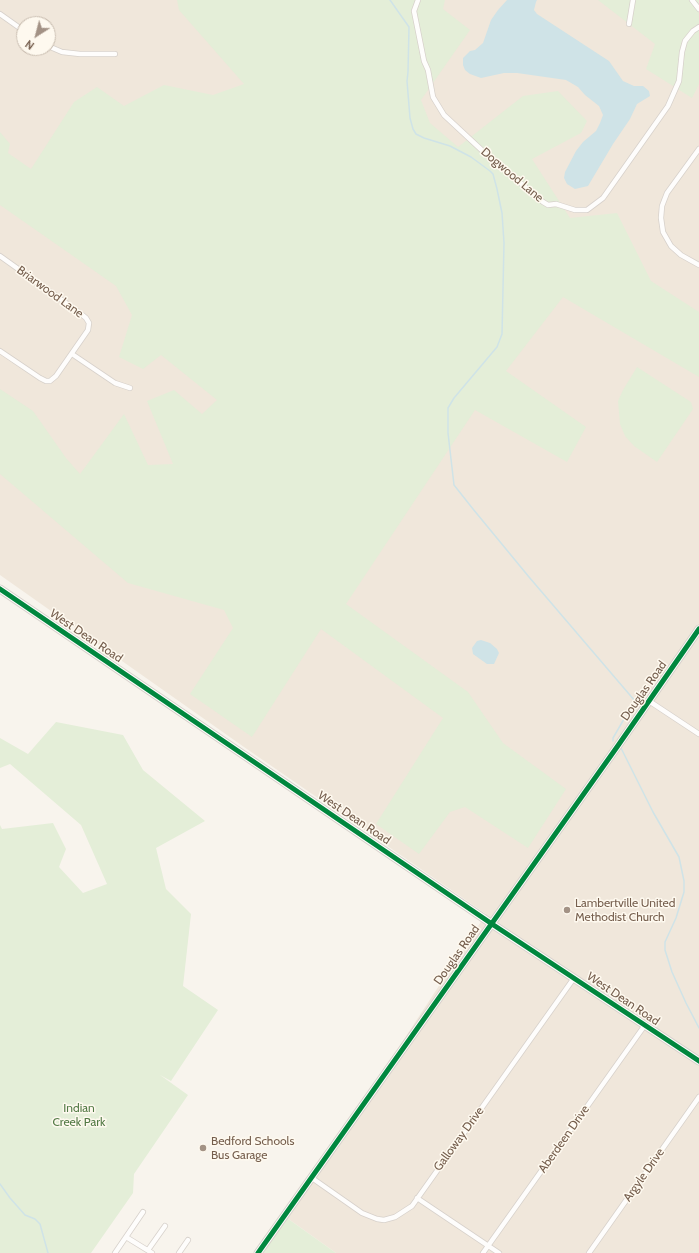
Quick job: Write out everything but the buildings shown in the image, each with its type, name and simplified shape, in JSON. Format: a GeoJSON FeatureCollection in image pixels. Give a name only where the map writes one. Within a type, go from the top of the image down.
{"type":"FeatureCollection","features":[{"type":"Feature","properties":{"kind":"street","name":"Dogwood Lane"},"geometry":{"type":"LineString","coordinates":[[418,0],[414,11],[424,60],[428,70],[433,97],[444,115],[487,155],[543,202],[548,205],[556,204],[575,210],[587,210],[603,198],[668,106],[679,81],[682,52],[685,41],[693,31],[699,27]]}},
{"type":"Feature","properties":{"kind":"street"},"geometry":{"type":"LineString","coordinates":[[629,24],[633,0]]}},
{"type":"Feature","properties":{"kind":"street"},"geometry":{"type":"LineString","coordinates":[[692,0],[699,9]]}},
{"type":"Feature","properties":{"kind":"street"},"geometry":{"type":"LineString","coordinates":[[0,14],[16,25]]}},
{"type":"Feature","properties":{"kind":"street"},"geometry":{"type":"LineString","coordinates":[[56,50],[80,54],[115,54]]}},
{"type":"Feature","properties":{"kind":"street"},"geometry":{"type":"LineString","coordinates":[[699,149],[667,193],[662,206],[661,218],[663,232],[671,246],[681,255],[699,265]]}},
{"type":"Feature","properties":{"kind":"street","name":"Briarwood Lane"},"geometry":{"type":"LineString","coordinates":[[0,256],[86,318],[89,323],[88,330],[72,354],[56,376],[50,381],[40,378],[0,351]]}},
{"type":"Feature","properties":{"kind":"street"},"geometry":{"type":"LineString","coordinates":[[72,354],[115,383],[130,388]]}},
{"type":"Feature","properties":{"kind":"street","name":"West Dean Road"},"geometry":{"type":"LineString","coordinates":[[0,589],[492,924],[699,1061]]}},
{"type":"Feature","properties":{"kind":"street","name":"Douglas Road"},"geometry":{"type":"LineString","coordinates":[[258,1253],[492,924],[699,629]]}},
{"type":"Feature","properties":{"kind":"street"},"geometry":{"type":"LineString","coordinates":[[649,701],[699,734]]}},
{"type":"Feature","properties":{"kind":"street","name":"Galloway Drive"},"geometry":{"type":"LineString","coordinates":[[312,1178],[362,1213],[377,1219],[384,1220],[394,1217],[412,1206],[574,978]]}},
{"type":"Feature","properties":{"kind":"street","name":"Aberdeen Drive"},"geometry":{"type":"LineString","coordinates":[[483,1253],[645,1025]]}},
{"type":"Feature","properties":{"kind":"street","name":"Argyle Drive"},"geometry":{"type":"LineString","coordinates":[[589,1253],[699,1097]]}},
{"type":"Feature","properties":{"kind":"street"},"geometry":{"type":"LineString","coordinates":[[417,1198],[499,1253]]}},
{"type":"Feature","properties":{"kind":"street"},"geometry":{"type":"LineString","coordinates":[[115,1253],[143,1212]]}},
{"type":"Feature","properties":{"kind":"street"},"geometry":{"type":"LineString","coordinates":[[126,1237],[150,1252],[165,1226]]}},
{"type":"Feature","properties":{"kind":"street"},"geometry":{"type":"LineString","coordinates":[[179,1253],[188,1240]]}},
{"type":"Feature","properties":{"kind":"shaded area"},"geometry":{"type":"Polygon","coordinates":[[[0,0],[699,0],[699,1253],[336,1253],[287,1218],[486,914],[244,747],[0,575],[0,0]]]}},
{"type":"Feature","properties":{"kind":"shaded area"},"geometry":{"type":"Polygon","coordinates":[[[507,0],[537,0],[534,10],[537,14],[609,61],[623,81],[634,86],[643,86],[649,91],[650,96],[637,104],[630,119],[588,186],[575,189],[567,184],[564,178],[565,172],[576,151],[583,142],[596,131],[600,123],[603,115],[599,106],[585,95],[578,87],[566,80],[517,73],[504,73],[481,78],[470,74],[465,70],[463,58],[470,51],[475,50],[483,43],[491,20],[507,0]]]}},
{"type":"Feature","properties":{"kind":"shaded area"},"geometry":{"type":"Polygon","coordinates":[[[481,640],[490,643],[497,649],[499,653],[494,664],[487,664],[473,654],[472,648],[477,641],[481,640]]]}},
{"type":"Feature","properties":{"kind":"green space"},"geometry":{"type":"Polygon","coordinates":[[[177,0],[445,0],[443,9],[470,30],[421,100],[430,123],[458,147],[523,96],[558,91],[587,121],[581,133],[532,159],[570,218],[617,213],[651,281],[699,312],[699,377],[563,297],[506,371],[586,427],[567,462],[475,410],[346,604],[468,692],[503,743],[566,789],[528,848],[465,807],[450,812],[419,854],[376,824],[443,718],[321,629],[252,737],[190,694],[233,628],[224,610],[128,583],[0,474],[0,389],[33,411],[66,458],[80,474],[124,414],[148,465],[173,464],[147,401],[174,390],[202,414],[217,400],[161,355],[143,369],[119,357],[132,315],[116,286],[0,205],[0,132],[10,144],[8,153],[31,169],[74,102],[97,87],[124,106],[164,85],[213,95],[244,84],[179,10],[177,0]]]}},
{"type":"Feature","properties":{"kind":"green space"},"geometry":{"type":"Polygon","coordinates":[[[598,0],[699,0],[699,84],[692,98],[646,69],[655,44],[598,0]]]}},
{"type":"Feature","properties":{"kind":"green space"},"geometry":{"type":"Polygon","coordinates":[[[637,367],[691,402],[693,409],[657,462],[634,446],[625,436],[620,424],[618,401],[637,367]]]}},
{"type":"Feature","properties":{"kind":"green space","name":"Indian Creek Park"},"geometry":{"type":"Polygon","coordinates":[[[56,722],[123,735],[143,770],[205,821],[156,848],[166,889],[191,914],[183,986],[218,1010],[171,1081],[160,1075],[188,1095],[134,1174],[133,1193],[91,1253],[0,1253],[0,825],[2,829],[53,823],[66,849],[59,867],[83,893],[107,884],[81,825],[10,764],[0,768],[0,738],[28,754],[56,722]]]}},
{"type":"Feature","properties":{"kind":"green space"},"geometry":{"type":"Polygon","coordinates":[[[287,1218],[336,1253],[262,1253],[287,1218]]]}},
{"type":"Feature","properties":{"kind":"waterway"},"geometry":{"type":"LineString","coordinates":[[390,0],[409,27],[407,81],[410,118],[413,129],[416,134],[424,138],[450,146],[471,157],[490,171],[493,174],[502,213],[504,243],[502,334],[497,347],[454,398],[448,408],[448,433],[454,485],[529,577],[635,701],[635,704],[628,714]]}},
{"type":"Feature","properties":{"kind":"waterway"},"geometry":{"type":"LineString","coordinates":[[613,741],[613,738],[624,719]]}},
{"type":"Feature","properties":{"kind":"waterway"},"geometry":{"type":"LineString","coordinates":[[621,748],[653,812],[679,857],[684,881],[684,892],[676,918],[665,942],[665,950],[672,972],[699,1028]]}},
{"type":"Feature","properties":{"kind":"waterway"},"geometry":{"type":"LineString","coordinates":[[0,1184],[25,1215],[35,1219],[40,1224],[48,1253]]}},
{"type":"Feature","properties":{"kind":"cycle path"},"geometry":{"type":"LineString","coordinates":[[0,589],[492,924],[699,1061]]}},
{"type":"Feature","properties":{"kind":"cycle path"},"geometry":{"type":"LineString","coordinates":[[258,1253],[699,629]]}},
{"type":"Feature","properties":{"kind":"place","name":"Lambertville United Methodist Church"},"geometry":{"type":"Point","coordinates":[567,910]}},
{"type":"Feature","properties":{"kind":"place","name":"Bedford Schools Bus Garage"},"geometry":{"type":"Point","coordinates":[203,1148]}}]}
